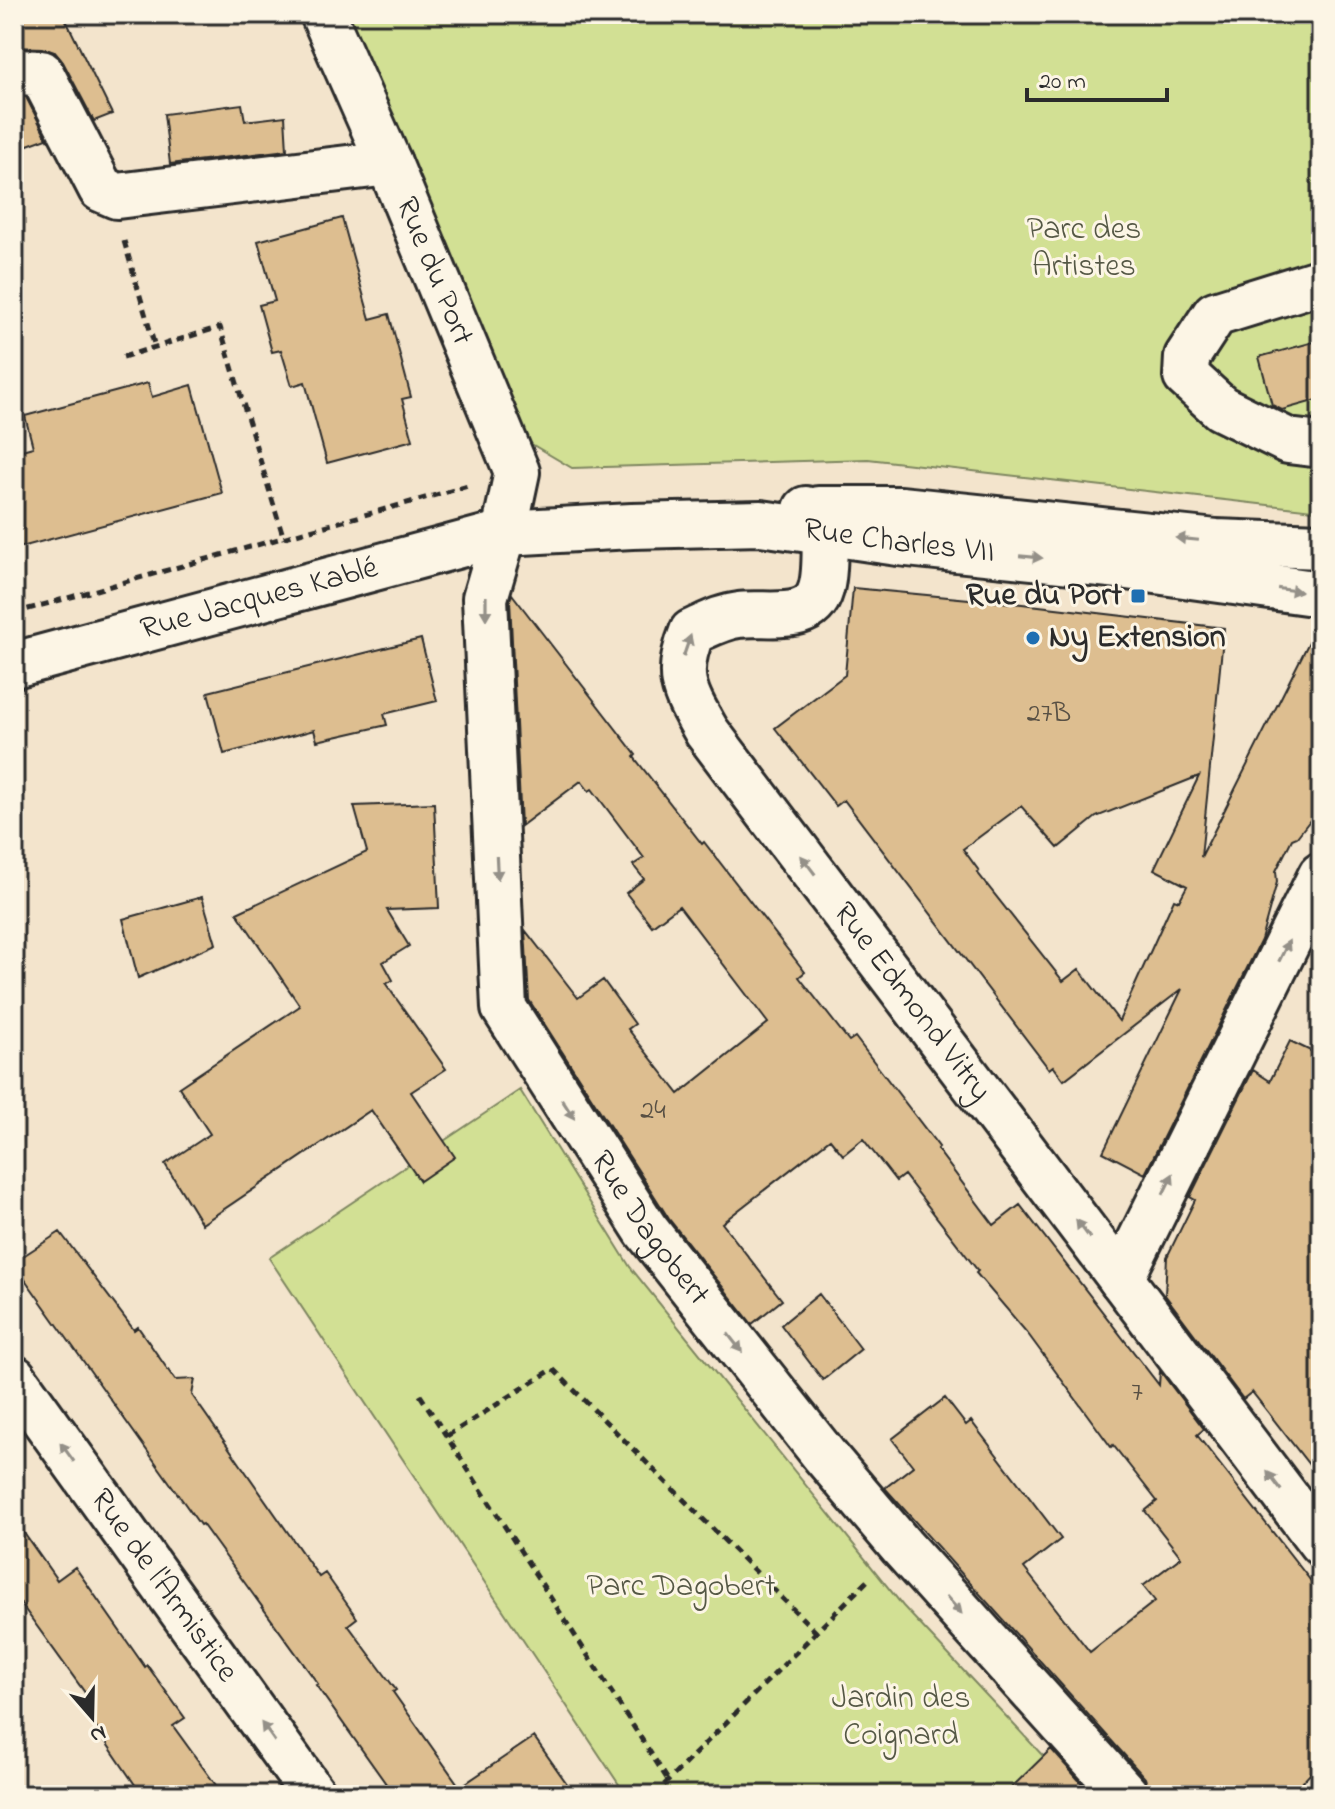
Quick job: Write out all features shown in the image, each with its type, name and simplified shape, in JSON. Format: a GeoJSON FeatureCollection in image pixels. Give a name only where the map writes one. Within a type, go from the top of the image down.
{"type":"FeatureCollection","features":[{"type":"Feature","properties":{"kind":"street","name":"Rue du Port"},"geometry":{"type":"LineString","coordinates":[[323,14],[389,163],[517,472],[504,533]]}},
{"type":"Feature","properties":{"kind":"street"},"geometry":{"type":"LineString","coordinates":[[14,72],[41,73],[101,189],[117,196],[389,163]]}},
{"type":"Feature","properties":{"kind":"street"},"geometry":{"type":"LineString","coordinates":[[1321,281],[1215,314],[1187,357],[1186,376],[1221,408],[1288,441],[1321,445]]}},
{"type":"Feature","properties":{"kind":"street","name":"Rue Charles VII"},"geometry":{"type":"LineString","coordinates":[[504,533],[815,521],[901,509],[1216,542],[1321,546]]}},
{"type":"Feature","properties":{"kind":"street","name":"Rue Charles VII"},"geometry":{"type":"LineString","coordinates":[[815,521],[1321,594]]}},
{"type":"Feature","properties":{"kind":"street","name":"Rue Edmond Vitry"},"geometry":{"type":"LineString","coordinates":[[815,521],[823,586],[818,598],[810,606],[784,615],[743,614],[722,618],[692,632],[682,664],[683,680],[691,704],[707,732],[1321,1543]]}},
{"type":"Feature","properties":{"kind":"street","name":"Rue Jacques Kablé"},"geometry":{"type":"LineString","coordinates":[[14,665],[504,533]]}},
{"type":"Feature","properties":{"kind":"street","name":"Rue Dagobert"},"geometry":{"type":"LineString","coordinates":[[504,533],[485,598],[504,1008],[646,1230],[824,1455],[902,1547],[1126,1795]]}},
{"type":"Feature","properties":{"kind":"street"},"geometry":{"type":"LineString","coordinates":[[1121,1279],[1321,875]]}},
{"type":"Feature","properties":{"kind":"street","name":"Rue de l'Armistice"},"geometry":{"type":"LineString","coordinates":[[14,1378],[314,1795]]}},
{"type":"Feature","properties":{"kind":"path"},"geometry":{"type":"LineString","coordinates":[[109,192],[155,347]]}},
{"type":"Feature","properties":{"kind":"path"},"geometry":{"type":"LineString","coordinates":[[123,357],[220,327],[284,539]]}},
{"type":"Feature","properties":{"kind":"path"},"geometry":{"type":"LineString","coordinates":[[14,613],[476,483]]}},
{"type":"Feature","properties":{"kind":"path"},"geometry":{"type":"LineString","coordinates":[[447,1436],[553,1369],[817,1633]]}},
{"type":"Feature","properties":{"kind":"path"},"geometry":{"type":"LineString","coordinates":[[420,1395],[668,1780]]}},
{"type":"Feature","properties":{"kind":"path"},"geometry":{"type":"LineString","coordinates":[[654,1795],[902,1547]]}},
{"type":"Feature","properties":{"kind":"green space","name":"Parc des Artistes"},"geometry":{"type":"Polygon","coordinates":[[[340,14],[1321,14],[1321,511],[868,459],[572,468],[523,439],[340,14]]]}},
{"type":"Feature","properties":{"kind":"green space","name":"Parc Dagobert"},"geometry":{"type":"Polygon","coordinates":[[[520,1090],[630,1267],[903,1606],[1044,1757],[1004,1795],[626,1795],[269,1258],[520,1090]]]}},
{"type":"Feature","properties":{"kind":"building"},"geometry":{"type":"Polygon","coordinates":[[[14,14],[63,14],[112,114],[94,121],[55,52],[14,47],[14,14]]]}},
{"type":"Feature","properties":{"kind":"building"},"geometry":{"type":"Polygon","coordinates":[[[14,97],[26,97],[47,138],[14,150],[14,97]]]}},
{"type":"Feature","properties":{"kind":"building"},"geometry":{"type":"Polygon","coordinates":[[[242,104],[245,121],[285,116],[287,150],[170,164],[164,114],[242,104]]]}},
{"type":"Feature","properties":{"kind":"building"},"geometry":{"type":"Polygon","coordinates":[[[342,218],[370,319],[389,314],[411,397],[402,399],[413,440],[327,463],[305,382],[292,386],[281,350],[272,352],[259,305],[275,301],[258,241],[342,218]]]}},
{"type":"Feature","properties":{"kind":"building"},"geometry":{"type":"Polygon","coordinates":[[[1321,340],[1321,399],[1282,410],[1272,405],[1259,357],[1321,340]]]}},
{"type":"Feature","properties":{"kind":"building"},"geometry":{"type":"Polygon","coordinates":[[[148,383],[152,397],[192,385],[222,493],[14,549],[14,452],[33,447],[25,416],[148,383]]]}},
{"type":"Feature","properties":{"kind":"building"},"geometry":{"type":"Polygon","coordinates":[[[853,588],[1224,628],[1201,857],[1321,618],[1321,806],[1297,837],[1292,839],[1276,871],[1277,882],[1261,940],[1145,1174],[1103,1152],[1182,989],[1064,1080],[1053,1066],[1049,1069],[844,800],[836,806],[775,728],[845,675],[853,588]],[[1199,776],[1096,817],[1058,848],[1021,806],[963,849],[977,872],[1063,981],[1079,969],[1119,1021],[1174,899],[1179,901],[1187,886],[1154,869],[1199,776]]]}},
{"type":"Feature","properties":{"kind":"building"},"geometry":{"type":"Polygon","coordinates":[[[512,594],[636,755],[634,757],[805,972],[799,977],[849,1041],[855,1037],[994,1225],[1020,1205],[1159,1385],[1160,1371],[1204,1429],[1197,1435],[1321,1594],[1321,1762],[1291,1795],[1150,1795],[1145,1778],[885,1488],[913,1466],[892,1439],[945,1398],[966,1425],[971,1421],[1061,1539],[1024,1568],[1090,1652],[1155,1601],[1143,1586],[1181,1557],[1145,1511],[1157,1501],[1113,1445],[1111,1447],[904,1175],[896,1181],[863,1139],[843,1155],[830,1139],[722,1223],[782,1300],[752,1324],[669,1219],[529,1000],[525,930],[578,998],[603,980],[635,1024],[628,1029],[679,1094],[768,1023],[679,906],[652,926],[626,893],[644,879],[633,865],[644,858],[592,789],[589,791],[581,781],[521,826],[512,594]]]}},
{"type":"Feature","properties":{"kind":"building"},"geometry":{"type":"Polygon","coordinates":[[[421,639],[437,701],[384,714],[387,725],[317,741],[314,730],[224,754],[208,692],[421,639]]]}},
{"type":"Feature","properties":{"kind":"building"},"geometry":{"type":"Polygon","coordinates":[[[434,803],[439,908],[387,910],[409,946],[383,962],[393,980],[386,984],[446,1069],[411,1092],[455,1157],[420,1181],[371,1110],[202,1224],[165,1164],[210,1134],[179,1087],[300,1006],[237,913],[367,852],[354,806],[434,803]]]}},
{"type":"Feature","properties":{"kind":"building"},"geometry":{"type":"Polygon","coordinates":[[[202,897],[216,944],[138,978],[123,919],[202,897]]]}},
{"type":"Feature","properties":{"kind":"building"},"geometry":{"type":"Polygon","coordinates":[[[1290,1041],[1321,1056],[1321,1480],[1252,1392],[1243,1399],[1165,1295],[1167,1257],[1195,1200],[1190,1197],[1253,1070],[1270,1081],[1290,1041]]]}},
{"type":"Feature","properties":{"kind":"building"},"geometry":{"type":"Polygon","coordinates":[[[60,1232],[134,1330],[138,1327],[175,1380],[195,1379],[192,1395],[319,1577],[325,1573],[357,1618],[348,1625],[396,1690],[393,1692],[460,1787],[534,1737],[575,1795],[394,1795],[318,1684],[14,1264],[60,1232]]]}},
{"type":"Feature","properties":{"kind":"building"},"geometry":{"type":"Polygon","coordinates":[[[819,1294],[861,1349],[823,1380],[781,1325],[819,1294]]]}},
{"type":"Feature","properties":{"kind":"building"},"geometry":{"type":"Polygon","coordinates":[[[14,1519],[57,1580],[75,1567],[185,1718],[173,1726],[223,1795],[142,1795],[84,1710],[89,1706],[85,1700],[88,1697],[18,1600],[14,1600],[14,1519]]]}},
{"type":"Feature","properties":{"kind":"building"},"geometry":{"type":"Polygon","coordinates":[[[1051,1749],[1092,1795],[1004,1795],[1051,1749]]]}},
{"type":"Feature","properties":{"kind":"place","name":"Rue du Port"},"geometry":{"type":"Point","coordinates":[1138,596]}},
{"type":"Feature","properties":{"kind":"place","name":"Ny Extension"},"geometry":{"type":"Point","coordinates":[1033,638]}},
{"type":"Feature","properties":{"kind":"park label","name":"Jardin des Coignard"},"geometry":{"type":"Point","coordinates":[901,1718]}}]}
